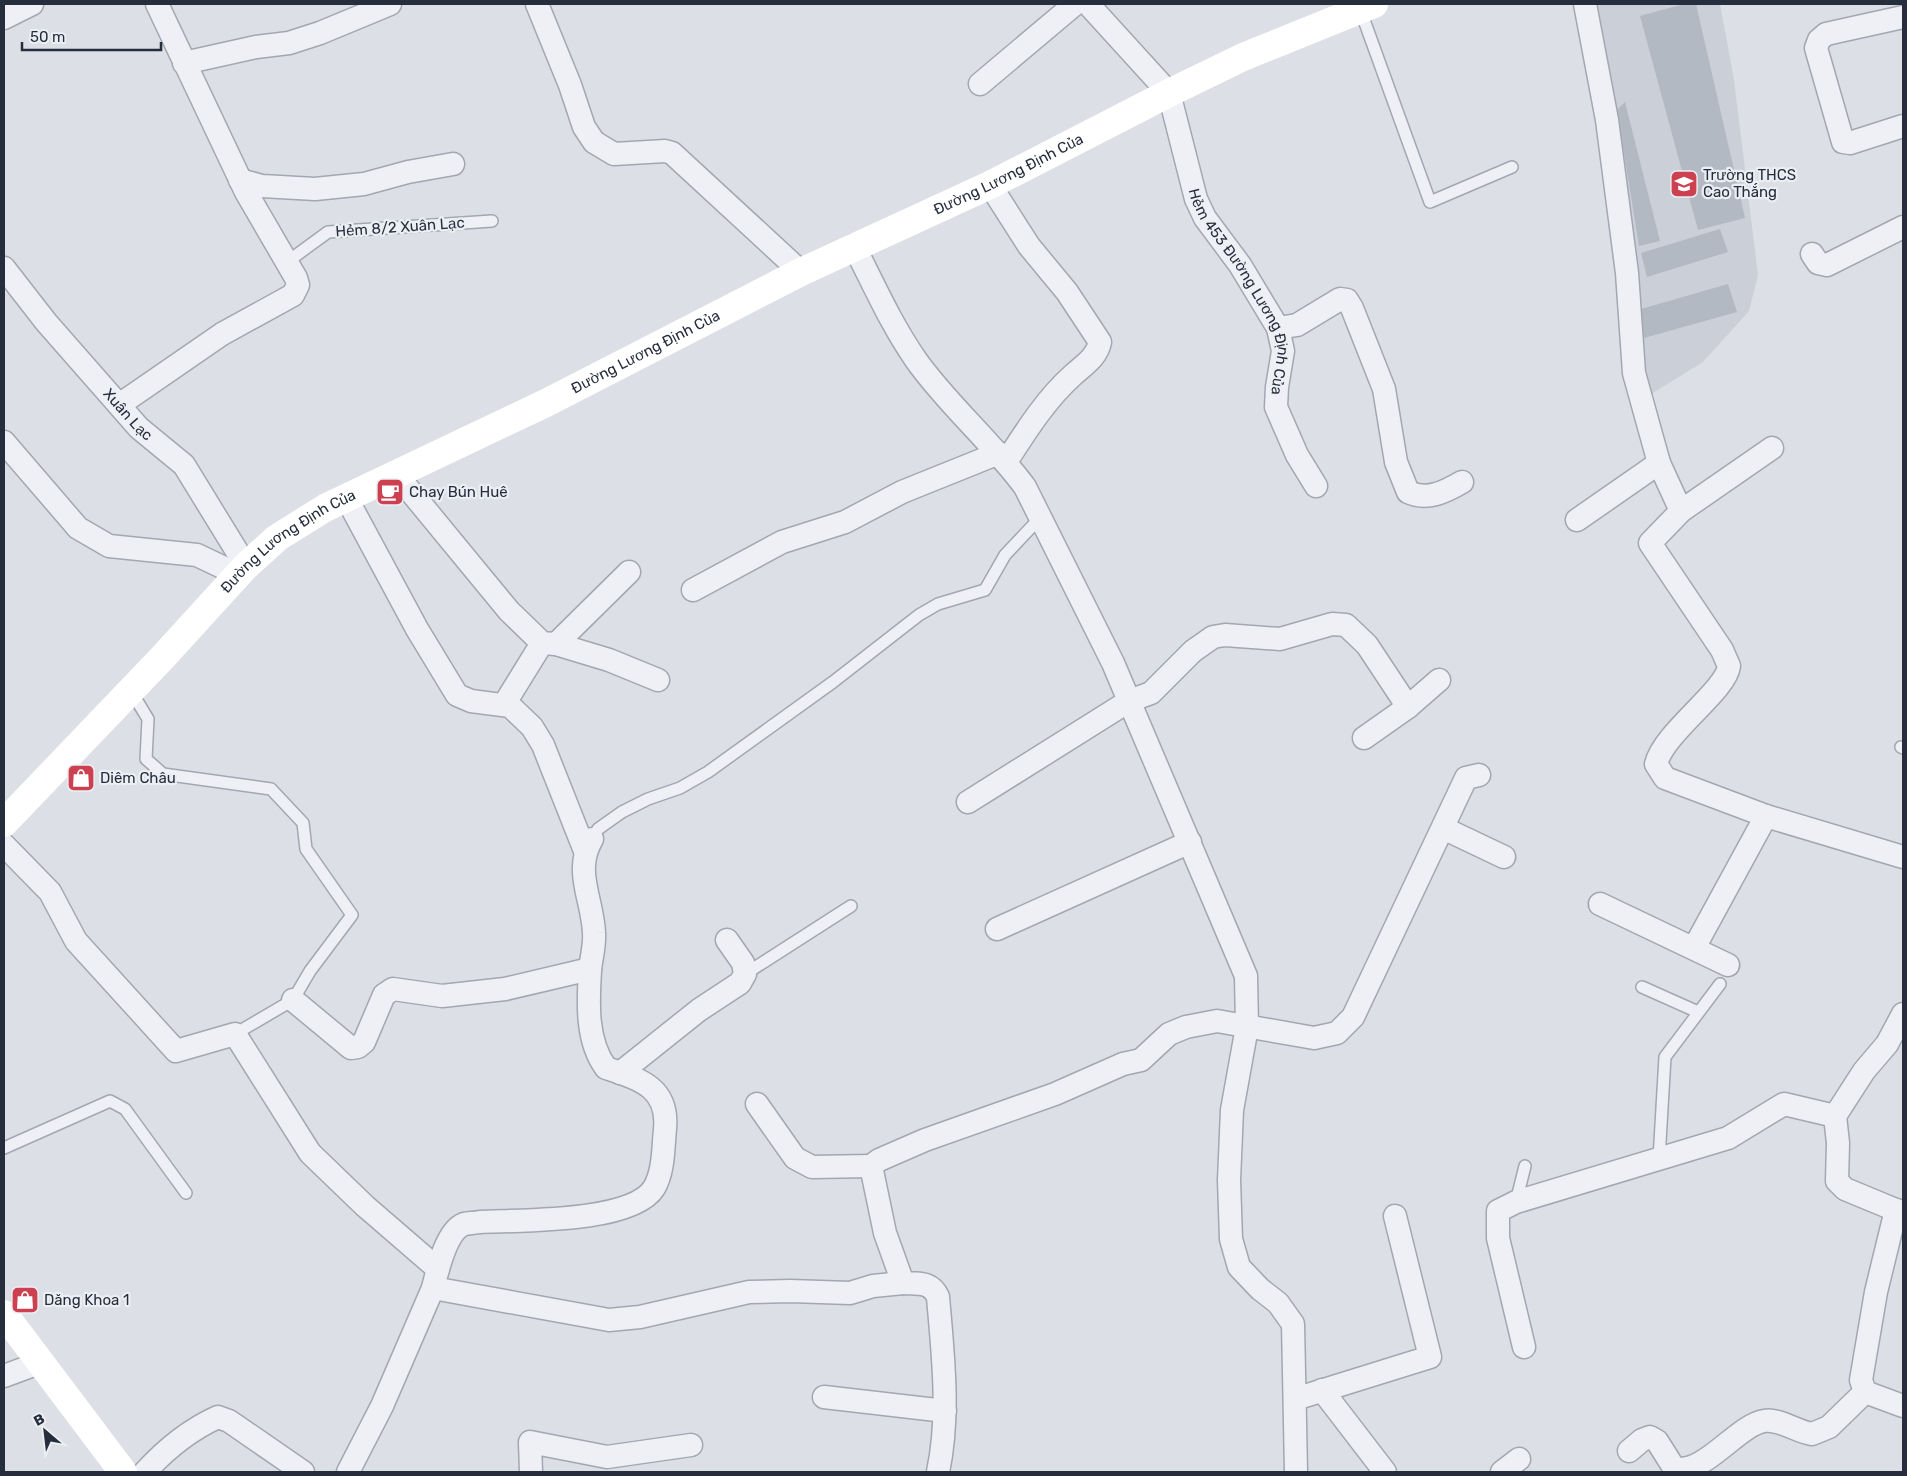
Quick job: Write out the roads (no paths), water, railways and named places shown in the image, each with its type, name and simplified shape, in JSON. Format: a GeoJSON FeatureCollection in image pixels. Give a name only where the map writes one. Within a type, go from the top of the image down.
{"type":"FeatureCollection","features":[{"type":"Feature","properties":{"kind":"street"},"geometry":{"type":"LineString","coordinates":[[4,18],[32,4]]}},
{"type":"Feature","properties":{"kind":"street"},"geometry":{"type":"LineString","coordinates":[[118,405],[222,334],[293,295],[298,286],[287,262],[240,180],[157,4]]}},
{"type":"Feature","properties":{"kind":"street"},"geometry":{"type":"LineString","coordinates":[[184,62],[256,46],[288,42],[320,33],[390,4]]}},
{"type":"Feature","properties":{"kind":"street"},"geometry":{"type":"LineString","coordinates":[[537,4],[570,85],[584,127],[594,142],[614,154],[665,151],[672,153],[801,272]]}},
{"type":"Feature","properties":{"kind":"street"},"geometry":{"type":"LineString","coordinates":[[980,84],[1075,4]]}},
{"type":"Feature","properties":{"kind":"street"},"geometry":{"type":"LineString","coordinates":[[1088,4],[1168,93]]}},
{"type":"Feature","properties":{"kind":"street"},"geometry":{"type":"LineString","coordinates":[[1585,4],[1607,120],[1624,244],[1634,373],[1659,463],[1681,511]]}},
{"type":"Feature","properties":{"kind":"street","name":"Đường Lương Định Của"},"geometry":{"type":"LineString","coordinates":[[6,817],[131,691],[242,570],[294,525],[546,403],[854,246],[990,185],[1242,57],[1364,6]]}},
{"type":"Feature","properties":{"kind":"street"},"geometry":{"type":"LineString","coordinates":[[1903,17],[1826,34],[1819,40],[1816,48],[1843,142],[1850,143],[1903,126]]}},
{"type":"Feature","properties":{"kind":"street","name":"Hẻm 453 Đường Lương Định Của"},"geometry":{"type":"LineString","coordinates":[[1168,93],[1196,199],[1205,218],[1240,265],[1278,328],[1283,351],[1276,407],[1297,455],[1316,486]]}},
{"type":"Feature","properties":{"kind":"street"},"geometry":{"type":"LineString","coordinates":[[240,180],[262,186],[315,189],[364,184],[408,172],[452,164]]}},
{"type":"Feature","properties":{"kind":"street"},"geometry":{"type":"LineString","coordinates":[[693,590],[782,542],[845,522],[902,492],[1002,457],[1063,384],[1090,360],[1098,350],[1100,342],[1067,292],[1029,246],[990,185]]}},
{"type":"Feature","properties":{"kind":"street"},"geometry":{"type":"LineString","coordinates":[[1812,254],[1818,263],[1827,265],[1903,227]]}},
{"type":"Feature","properties":{"kind":"street"},"geometry":{"type":"LineString","coordinates":[[854,246],[893,326],[917,361],[1002,457],[1024,487],[1113,663],[1246,976],[1247,1027],[1232,1110],[1229,1180],[1231,1239],[1240,1267],[1260,1289],[1278,1303],[1293,1324],[1299,1470]]}},
{"type":"Feature","properties":{"kind":"street","name":"Xuân Lạc"},"geometry":{"type":"LineString","coordinates":[[4,268],[46,322],[139,428],[184,465],[242,570]]}},
{"type":"Feature","properties":{"kind":"street"},"geometry":{"type":"LineString","coordinates":[[1278,328],[1297,325],[1340,300],[1347,300],[1352,308],[1384,389],[1396,462],[1408,492],[1419,497],[1437,494],[1462,482]]}},
{"type":"Feature","properties":{"kind":"street"},"geometry":{"type":"LineString","coordinates":[[4,442],[78,528],[109,546],[197,555],[242,570]]}},
{"type":"Feature","properties":{"kind":"street"},"geometry":{"type":"LineString","coordinates":[[1772,448],[1681,511],[1650,543],[1722,650],[1729,666],[1725,677],[1680,726],[1661,753],[1656,764],[1665,778],[1766,816],[1903,857]]}},
{"type":"Feature","properties":{"kind":"street"},"geometry":{"type":"LineString","coordinates":[[1577,520],[1659,463]]}},
{"type":"Feature","properties":{"kind":"street"},"geometry":{"type":"LineString","coordinates":[[397,475],[509,611],[549,644],[609,660],[658,680]]}},
{"type":"Feature","properties":{"kind":"street"},"geometry":{"type":"LineString","coordinates":[[347,499],[417,629],[457,695],[462,699],[479,702],[505,703],[524,718],[543,745],[588,845],[586,895],[594,923],[590,969],[589,1017],[592,1036],[601,1062],[606,1068],[652,1087],[659,1095],[663,1106],[665,1124],[662,1161],[656,1184],[645,1199],[615,1211],[588,1216],[464,1224],[456,1229],[450,1237],[436,1279],[382,1406],[348,1472]]}},
{"type":"Feature","properties":{"kind":"street"},"geometry":{"type":"LineString","coordinates":[[505,703],[549,644],[629,572]]}},
{"type":"Feature","properties":{"kind":"street"},"geometry":{"type":"LineString","coordinates":[[968,802],[1129,701],[1151,692],[1161,685],[1193,651],[1213,637],[1225,635],[1280,639],[1332,624],[1346,625],[1361,638],[1408,707]]}},
{"type":"Feature","properties":{"kind":"street"},"geometry":{"type":"LineString","coordinates":[[1364,738],[1408,707],[1439,680]]}},
{"type":"Feature","properties":{"kind":"street"},"geometry":{"type":"LineString","coordinates":[[757,1104],[795,1158],[804,1164],[812,1167],[872,1166],[879,1160],[925,1140],[1055,1094],[1123,1064],[1141,1060],[1169,1034],[1186,1027],[1217,1020],[1314,1038],[1337,1033],[1353,1016],[1466,778],[1479,775]]}},
{"type":"Feature","properties":{"kind":"street"},"geometry":{"type":"LineString","coordinates":[[1694,948],[1766,816]]}},
{"type":"Feature","properties":{"kind":"street"},"geometry":{"type":"LineString","coordinates":[[1443,828],[1504,857]]}},
{"type":"Feature","properties":{"kind":"street"},"geometry":{"type":"LineString","coordinates":[[997,929],[1190,842]]}},
{"type":"Feature","properties":{"kind":"street"},"geometry":{"type":"LineString","coordinates":[[4,845],[50,892],[76,941],[176,1051],[235,1034],[310,1154],[436,1279],[609,1320],[640,1317],[749,1292],[790,1291],[850,1294],[873,1286],[903,1283],[932,1286],[938,1297],[945,1411],[938,1472]]}},
{"type":"Feature","properties":{"kind":"street"},"geometry":{"type":"LineString","coordinates":[[1600,904],[1694,948],[1724,975]]}},
{"type":"Feature","properties":{"kind":"street"},"geometry":{"type":"LineString","coordinates":[[620,1073],[699,1010],[740,983],[745,974],[742,962],[727,940]]}},
{"type":"Feature","properties":{"kind":"street"},"geometry":{"type":"LineString","coordinates":[[293,1000],[351,1048],[358,1047],[364,1042],[384,994],[393,989],[442,996],[505,989],[590,969]]}},
{"type":"Feature","properties":{"kind":"street"},"geometry":{"type":"LineString","coordinates":[[1865,1392],[1861,1380],[1876,1292],[1900,1212],[1845,1189],[1837,1181],[1838,1142],[1835,1116],[1864,1071],[1887,1044],[1903,1014]]}},
{"type":"Feature","properties":{"kind":"street"},"geometry":{"type":"LineString","coordinates":[[1524,1347],[1498,1238],[1498,1211],[1516,1202],[1728,1138],[1784,1104],[1835,1116]]}},
{"type":"Feature","properties":{"kind":"street"},"geometry":{"type":"LineString","coordinates":[[872,1166],[885,1233],[903,1283]]}},
{"type":"Feature","properties":{"kind":"street"},"geometry":{"type":"LineString","coordinates":[[1295,1399],[1430,1356],[1395,1216]]}},
{"type":"Feature","properties":{"kind":"street"},"geometry":{"type":"LineString","coordinates":[[4,1314],[39,1363],[124,1472]]}},
{"type":"Feature","properties":{"kind":"street"},"geometry":{"type":"LineString","coordinates":[[4,1376],[39,1363]]}},
{"type":"Feature","properties":{"kind":"street"},"geometry":{"type":"LineString","coordinates":[[1322,1390],[1385,1472]]}},
{"type":"Feature","properties":{"kind":"street"},"geometry":{"type":"LineString","coordinates":[[1865,1392],[1903,1406]]}},
{"type":"Feature","properties":{"kind":"street"},"geometry":{"type":"LineString","coordinates":[[1629,1451],[1642,1440],[1650,1437],[1657,1442],[1674,1468],[1687,1470],[1706,1460],[1757,1422],[1768,1420],[1807,1434],[1820,1432],[1829,1427],[1865,1392]]}},
{"type":"Feature","properties":{"kind":"street"},"geometry":{"type":"LineString","coordinates":[[824,1397],[945,1411]]}},
{"type":"Feature","properties":{"kind":"street"},"geometry":{"type":"LineString","coordinates":[[145,1472],[185,1435],[218,1417],[229,1421],[303,1472]]}},
{"type":"Feature","properties":{"kind":"street"},"geometry":{"type":"LineString","coordinates":[[531,1472],[530,1442],[607,1457],[691,1444]]}},
{"type":"Feature","properties":{"kind":"street"},"geometry":{"type":"LineString","coordinates":[[1502,1472],[1519,1459]]}},
{"type":"Feature","properties":{"kind":"lane"},"geometry":{"type":"LineString","coordinates":[[1364,6],[1430,202],[1512,167]]}},
{"type":"Feature","properties":{"kind":"lane","name":"Hẻm 8/2 Xuân Lạc"},"geometry":{"type":"LineString","coordinates":[[287,262],[328,232],[492,221]]}},
{"type":"Feature","properties":{"kind":"lane"},"geometry":{"type":"LineString","coordinates":[[588,845],[598,829],[622,812],[648,799],[680,788],[708,772],[833,682],[899,628],[919,615],[938,604],[985,590],[1005,555],[1040,518]]}},
{"type":"Feature","properties":{"kind":"lane"},"geometry":{"type":"LineString","coordinates":[[131,691],[148,719],[146,759],[163,774],[270,789],[303,823],[306,849],[352,915],[310,970],[293,1000],[235,1034]]}},
{"type":"Feature","properties":{"kind":"lane"},"geometry":{"type":"LineString","coordinates":[[745,974],[851,906]]}},
{"type":"Feature","properties":{"kind":"lane"},"geometry":{"type":"LineString","coordinates":[[1659,1159],[1665,1057],[1724,975]]}},
{"type":"Feature","properties":{"kind":"lane"},"geometry":{"type":"LineString","coordinates":[[1642,987],[1698,1012]]}},
{"type":"Feature","properties":{"kind":"lane"},"geometry":{"type":"LineString","coordinates":[[4,1148],[110,1101],[125,1109],[186,1192]]}},
{"type":"Feature","properties":{"kind":"lane"},"geometry":{"type":"LineString","coordinates":[[1516,1202],[1525,1166]]}},
{"type":"Feature","properties":{"kind":"place","name":"Trường THCS Cao Thắng"},"geometry":{"type":"Point","coordinates":[1684,184]}},
{"type":"Feature","properties":{"kind":"place","name":"Chay Bún Huê"},"geometry":{"type":"Point","coordinates":[390,492]}},
{"type":"Feature","properties":{"kind":"place","name":"Diêm Châu"},"geometry":{"type":"Point","coordinates":[81,778]}},
{"type":"Feature","properties":{"kind":"place","name":"Dăng Khoa 1"},"geometry":{"type":"Point","coordinates":[25,1300]}}]}
